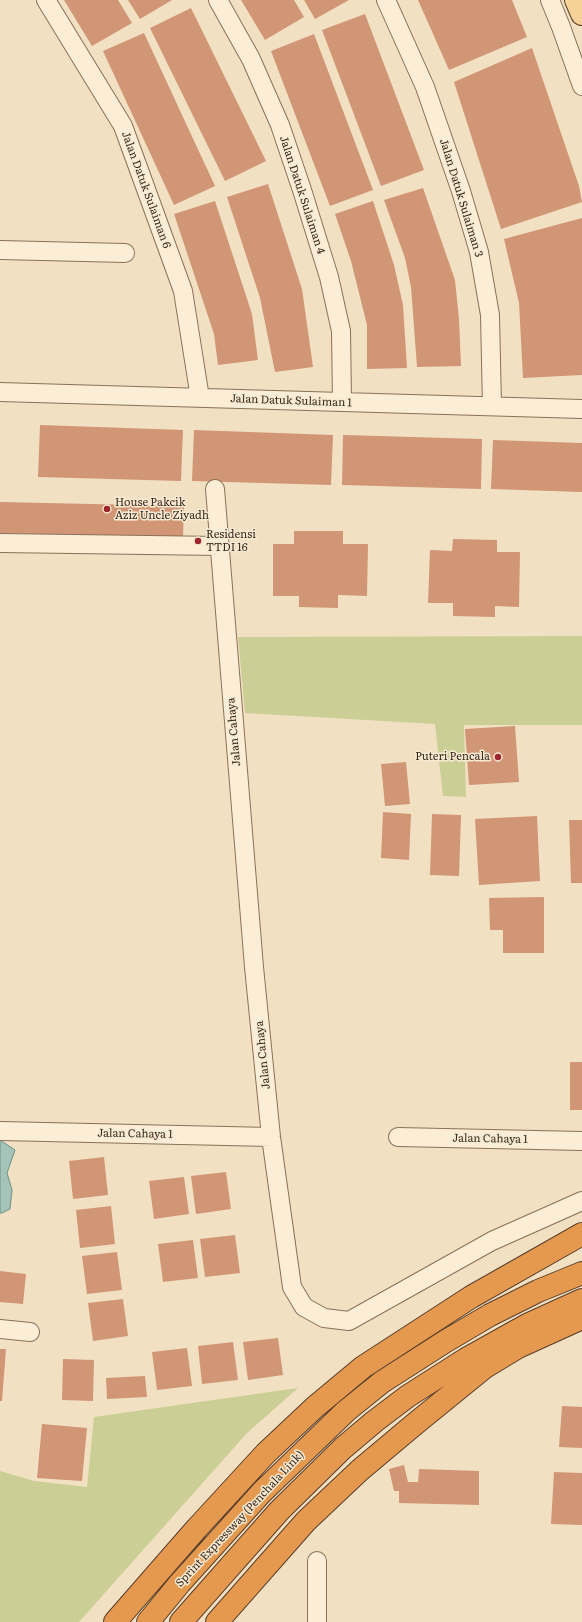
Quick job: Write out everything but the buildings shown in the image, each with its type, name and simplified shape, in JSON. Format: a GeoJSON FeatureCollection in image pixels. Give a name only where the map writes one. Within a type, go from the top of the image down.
{"type":"FeatureCollection","features":[{"type":"Feature","properties":{"kind":"highway"},"geometry":{"type":"LineString","coordinates":[[114,1622],[266,1453],[316,1407],[363,1367],[471,1297],[582,1234]]}},
{"type":"Feature","properties":{"kind":"highway"},"geometry":{"type":"LineString","coordinates":[[471,1297],[582,1250]]}},
{"type":"Feature","properties":{"kind":"highway","name":"Sprint Expressway (Penchala Link)"},"geometry":{"type":"LineString","coordinates":[[148,1622],[180,1583],[262,1492],[346,1411],[382,1382],[458,1333],[538,1291],[582,1273]]}},
{"type":"Feature","properties":{"kind":"highway"},"geometry":{"type":"LineString","coordinates":[[181,1622],[279,1511],[343,1448],[375,1421],[408,1396],[466,1358],[527,1325],[582,1300]]}},
{"type":"Feature","properties":{"kind":"highway"},"geometry":{"type":"LineString","coordinates":[[217,1622],[306,1521],[360,1470],[416,1423],[491,1363],[518,1347],[582,1318]]}},
{"type":"Feature","properties":{"kind":"highway"},"geometry":{"type":"LineString","coordinates":[[416,1423],[491,1375],[582,1330]]}},
{"type":"Feature","properties":{"kind":"main road"},"geometry":{"type":"LineString","coordinates":[[576,0],[582,14]]}},
{"type":"Feature","properties":{"kind":"street","name":"Jalan Datuk Sulaiman 6"},"geometry":{"type":"LineString","coordinates":[[46,0],[123,126],[183,291],[200,398]]}},
{"type":"Feature","properties":{"kind":"street","name":"Jalan Datuk Sulaiman 4"},"geometry":{"type":"LineString","coordinates":[[218,0],[251,59],[280,125],[329,277],[341,331],[342,402]]}},
{"type":"Feature","properties":{"kind":"street","name":"Jalan Datuk Sulaiman 3"},"geometry":{"type":"LineString","coordinates":[[386,0],[425,87],[461,191],[479,252],[490,315],[492,406]]}},
{"type":"Feature","properties":{"kind":"street"},"geometry":{"type":"LineString","coordinates":[[550,0],[582,86]]}},
{"type":"Feature","properties":{"kind":"street"},"geometry":{"type":"LineString","coordinates":[[0,250],[86,254],[126,253]]}},
{"type":"Feature","properties":{"kind":"street","name":"Jalan Datuk Sulaiman 1"},"geometry":{"type":"LineString","coordinates":[[0,392],[582,409]]}},
{"type":"Feature","properties":{"kind":"street","name":"Jalan Cahaya"},"geometry":{"type":"LineString","coordinates":[[216,489],[254,967],[271,1136],[292,1287],[304,1307],[324,1318],[349,1321],[492,1241],[582,1201]]}},
{"type":"Feature","properties":{"kind":"street"},"geometry":{"type":"LineString","coordinates":[[0,543],[220,546]]}},
{"type":"Feature","properties":{"kind":"street","name":"Jalan Cahaya 1"},"geometry":{"type":"LineString","coordinates":[[0,1131],[271,1136]]}},
{"type":"Feature","properties":{"kind":"street","name":"Jalan Cahaya 1"},"geometry":{"type":"LineString","coordinates":[[398,1137],[582,1141]]}},
{"type":"Feature","properties":{"kind":"street"},"geometry":{"type":"LineString","coordinates":[[0,1329],[30,1332]]}},
{"type":"Feature","properties":{"kind":"street"},"geometry":{"type":"LineString","coordinates":[[317,1561],[317,1622]]}},
{"type":"Feature","properties":{"kind":"green space"},"geometry":{"type":"Polygon","coordinates":[[[582,636],[582,725],[464,725],[466,797],[443,796],[435,724],[245,713],[238,637],[582,636]]]}},
{"type":"Feature","properties":{"kind":"green space"},"geometry":{"type":"Polygon","coordinates":[[[298,1388],[247,1433],[79,1622],[0,1622],[0,1471],[34,1481],[87,1487],[94,1417],[298,1388]]]}},
{"type":"Feature","properties":{"kind":"water"},"geometry":{"type":"Polygon","coordinates":[[[0,1140],[15,1150],[7,1173],[12,1190],[10,1209],[2,1213],[0,1213],[0,1140]]]}},
{"type":"Feature","properties":{"kind":"place","name":"House Pakcik Aziz Uncle Ziyadh"},"geometry":{"type":"Point","coordinates":[107,509]}},
{"type":"Feature","properties":{"kind":"place","name":"Residensi TTDI 16"},"geometry":{"type":"Point","coordinates":[198,541]}},
{"type":"Feature","properties":{"kind":"place","name":"Puteri Pencala"},"geometry":{"type":"Point","coordinates":[498,757]}}]}
